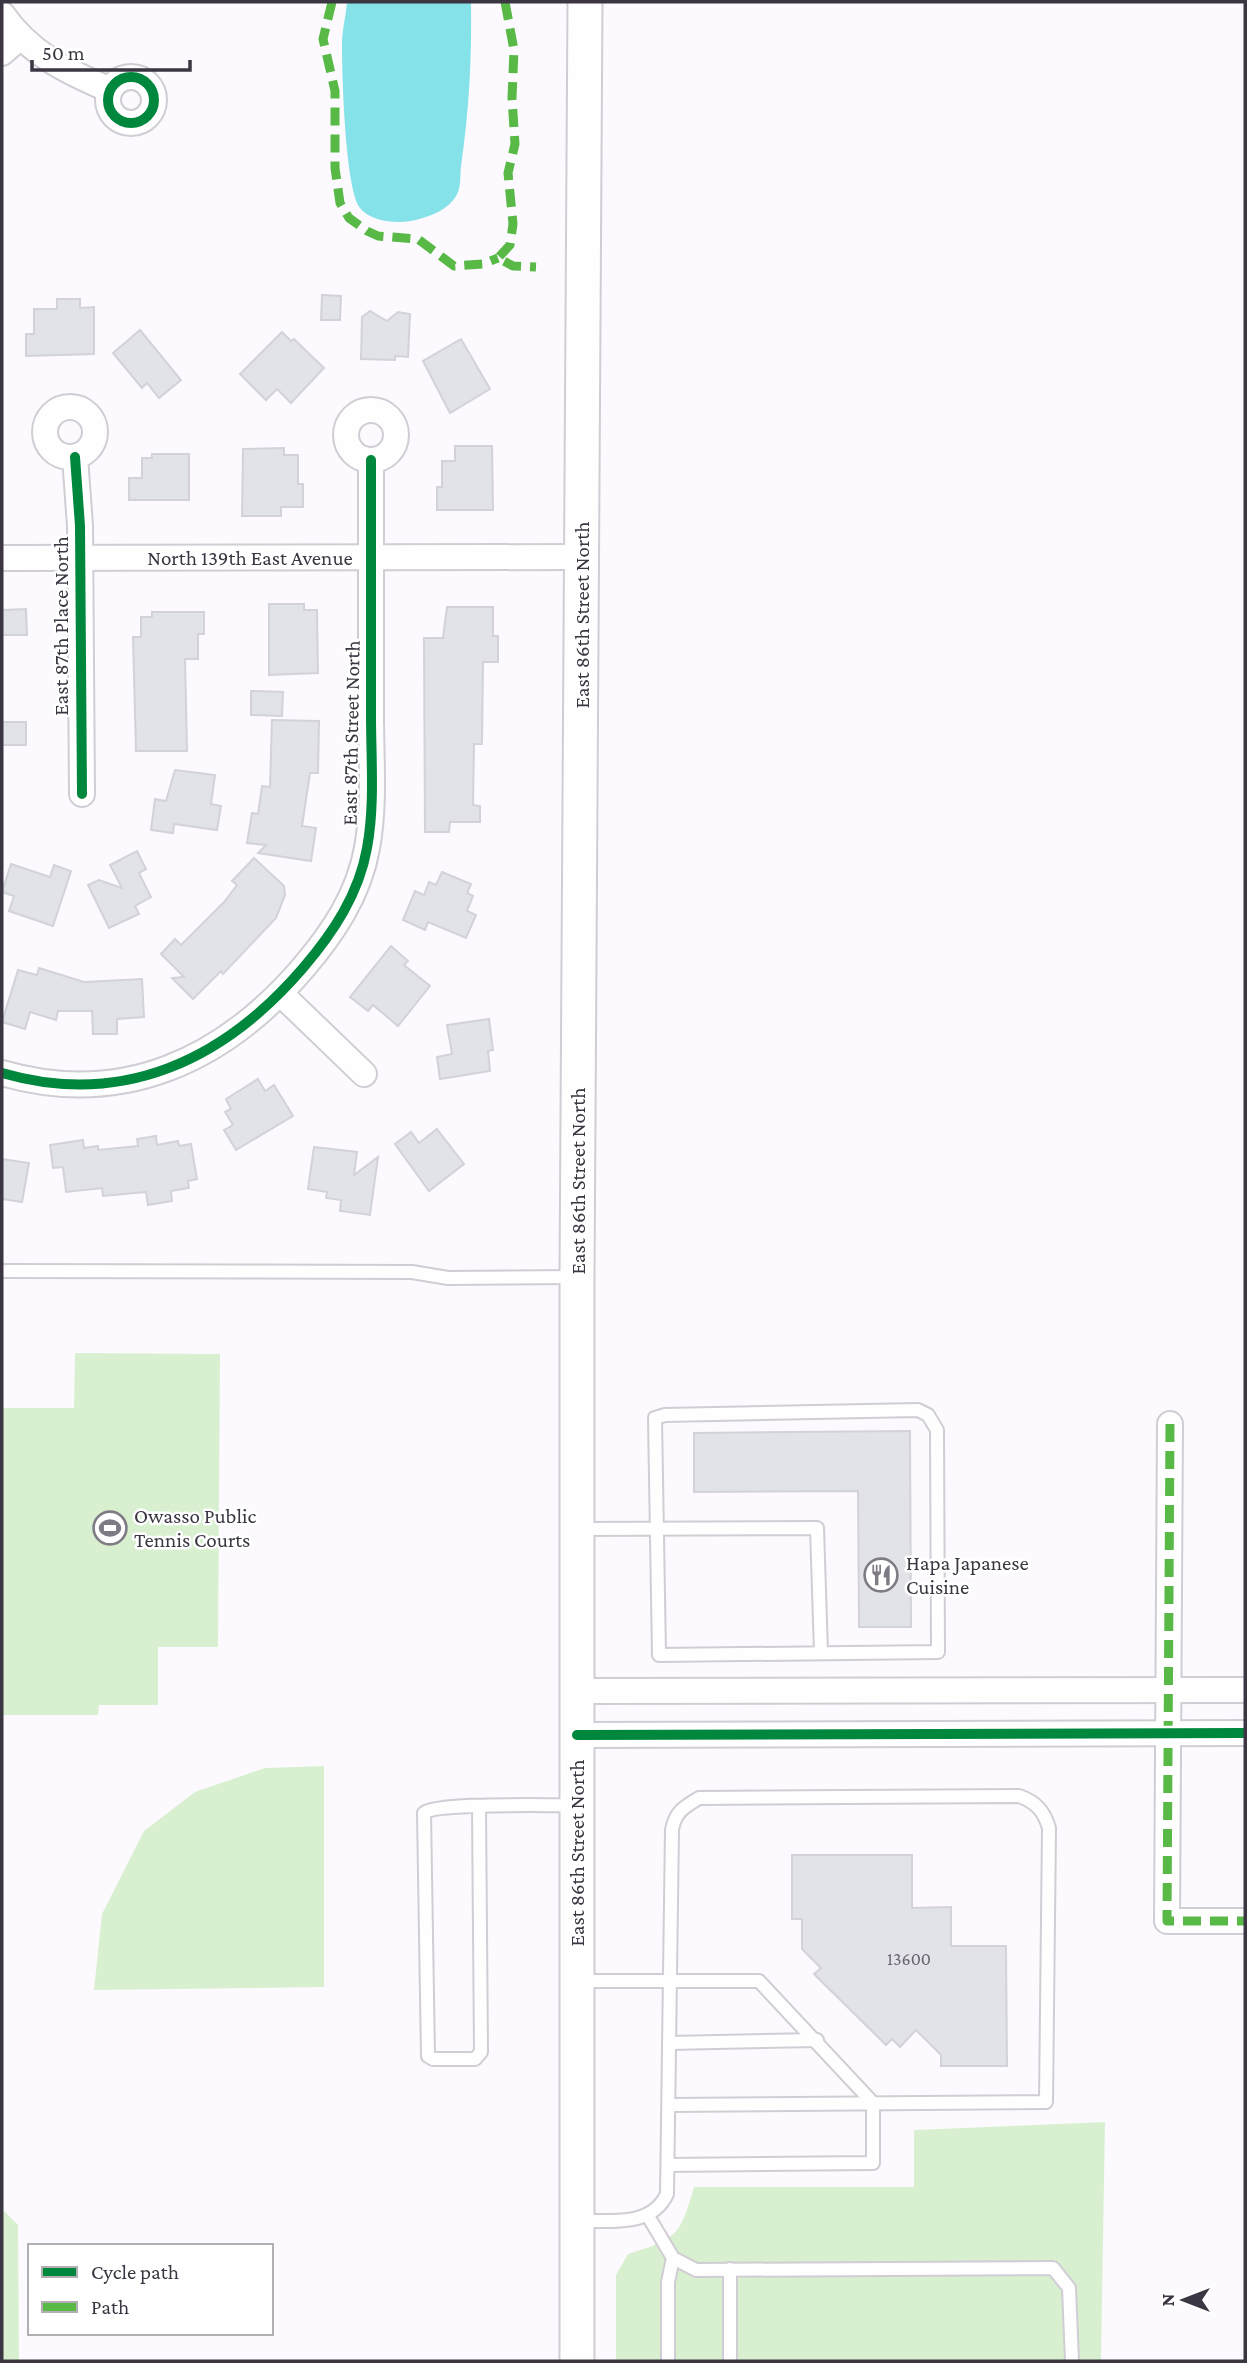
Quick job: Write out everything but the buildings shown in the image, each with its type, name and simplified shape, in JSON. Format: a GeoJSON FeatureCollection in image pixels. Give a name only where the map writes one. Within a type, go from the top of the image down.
{"type":"FeatureCollection","features":[{"type":"Feature","properties":{"kind":"main road","name":"East 86th Street North"},"geometry":{"type":"LineString","coordinates":[[577,2361],[577,1277],[585,2]]}},
{"type":"Feature","properties":{"kind":"street"},"geometry":{"type":"LineString","coordinates":[[2,14],[10,46],[110,90]]}},
{"type":"Feature","properties":{"kind":"street","name":"East 87th Place North"},"geometry":{"type":"LineString","coordinates":[[75,457],[80,557],[82,794]]}},
{"type":"Feature","properties":{"kind":"street","name":"East 87th Street North"},"geometry":{"type":"LineString","coordinates":[[2,1073],[45,1083],[83,1084],[134,1079],[182,1064],[222,1043],[281,994],[327,939],[340,918],[360,877],[371,816],[371,460]]}},
{"type":"Feature","properties":{"kind":"street","name":"North 139th East Avenue"},"geometry":{"type":"LineString","coordinates":[[2,558],[582,557]]}},
{"type":"Feature","properties":{"kind":"street"},"geometry":{"type":"LineString","coordinates":[[281,994],[364,1074]]}},
{"type":"Feature","properties":{"kind":"street"},"geometry":{"type":"LineString","coordinates":[[1170,1423],[1167,1921],[1245,1921]]}},
{"type":"Feature","properties":{"kind":"street"},"geometry":{"type":"LineString","coordinates":[[577,1691],[1245,1690]]}},
{"type":"Feature","properties":{"kind":"street"},"geometry":{"type":"LineString","coordinates":[[577,1735],[1245,1732]]}},
{"type":"Feature","properties":{"kind":"lane"},"geometry":{"type":"LineString","coordinates":[[2,1271],[412,1272],[448,1278],[577,1277]]}},
{"type":"Feature","properties":{"kind":"lane"},"geometry":{"type":"LineString","coordinates":[[918,1410],[929,1415],[937,1430],[938,1652],[659,1655],[656,1527],[655,1418],[665,1415],[918,1410]]}},
{"type":"Feature","properties":{"kind":"lane"},"geometry":{"type":"LineString","coordinates":[[577,1529],[817,1528],[821,1653]]}},
{"type":"Feature","properties":{"kind":"lane"},"geometry":{"type":"LineString","coordinates":[[577,2221],[648,2216],[661,2207],[667,2194],[668,2165],[668,2105],[672,1830],[674,1817],[682,1807],[699,1798],[1019,1796],[1030,1799],[1045,1816],[1049,1828],[1046,2102],[668,2105]]}},
{"type":"Feature","properties":{"kind":"lane"},"geometry":{"type":"LineString","coordinates":[[478,1807],[481,2052],[475,2059],[433,2060],[428,2056],[424,1813],[430,1808],[478,1807],[577,1805]]}},
{"type":"Feature","properties":{"kind":"lane"},"geometry":{"type":"LineString","coordinates":[[577,1981],[759,1982],[817,2040],[873,2104],[873,2163],[668,2165]]}},
{"type":"Feature","properties":{"kind":"lane"},"geometry":{"type":"LineString","coordinates":[[669,2043],[817,2040]]}},
{"type":"Feature","properties":{"kind":"lane"},"geometry":{"type":"LineString","coordinates":[[648,2216],[673,2258],[696,2270],[1053,2268],[1069,2288],[1072,2361]]}},
{"type":"Feature","properties":{"kind":"lane"},"geometry":{"type":"LineString","coordinates":[[668,2361],[668,2282],[673,2258]]}},
{"type":"Feature","properties":{"kind":"lane"},"geometry":{"type":"LineString","coordinates":[[730,2269],[730,2361]]}},
{"type":"Feature","properties":{"kind":"green space","name":"Owasso Public Tennis Courts"},"geometry":{"type":"Polygon","coordinates":[[[75,1353],[220,1354],[218,1647],[158,1647],[158,1705],[99,1705],[98,1715],[2,1715],[2,1408],[74,1408],[75,1353]]]}},
{"type":"Feature","properties":{"kind":"green space"},"geometry":{"type":"Polygon","coordinates":[[[324,1766],[324,1987],[94,1990],[102,1914],[144,1831],[195,1792],[265,1768],[324,1766]]]}},
{"type":"Feature","properties":{"kind":"green space"},"geometry":{"type":"Polygon","coordinates":[[[1105,2122],[1101,2361],[616,2361],[616,2275],[628,2254],[657,2244],[674,2233],[685,2216],[694,2187],[914,2187],[914,2130],[1105,2122]]]}},
{"type":"Feature","properties":{"kind":"green space"},"geometry":{"type":"Polygon","coordinates":[[[2,2209],[18,2225],[19,2361],[2,2361],[2,2209]]]}},
{"type":"Feature","properties":{"kind":"water"},"geometry":{"type":"Polygon","coordinates":[[[347,2],[471,2],[469,84],[460,186],[450,204],[431,215],[417,220],[390,222],[364,212],[355,196],[345,130],[342,39],[347,2]]]}},
{"type":"Feature","properties":{"kind":"marked path"},"geometry":{"type":"LineString","coordinates":[[332,2],[323,39],[335,91],[335,168],[340,203],[349,218],[378,236],[418,239],[454,266],[483,264],[498,258]]}},
{"type":"Feature","properties":{"kind":"marked path"},"geometry":{"type":"LineString","coordinates":[[505,2],[514,50],[512,98],[515,144],[508,173],[513,224],[510,245],[498,258],[513,266],[536,267]]}},
{"type":"Feature","properties":{"kind":"marked path"},"geometry":{"type":"LineString","coordinates":[[1170,1424],[1167,1921],[1245,1921]]}},
{"type":"Feature","properties":{"kind":"cycle path"},"geometry":{"type":"LineString","coordinates":[[131,77],[147,84],[154,100],[147,116],[131,123],[115,116],[108,100],[115,84],[131,77]]}},
{"type":"Feature","properties":{"kind":"cycle path"},"geometry":{"type":"LineString","coordinates":[[75,457],[80,526],[82,794]]}},
{"type":"Feature","properties":{"kind":"cycle path"},"geometry":{"type":"LineString","coordinates":[[2,1073],[46,1082],[89,1084],[130,1079],[168,1068],[205,1051],[240,1028],[303,968],[334,927],[358,881],[367,848],[371,815],[371,460]]}},
{"type":"Feature","properties":{"kind":"cycle path"},"geometry":{"type":"LineString","coordinates":[[577,1735],[1245,1733]]}},
{"type":"Feature","properties":{"kind":"place","name":"Owasso Public Tennis Courts"},"geometry":{"type":"Point","coordinates":[110,1528]}},
{"type":"Feature","properties":{"kind":"place","name":"Hapa Japanese Cuisine"},"geometry":{"type":"Point","coordinates":[881,1575]}}]}
